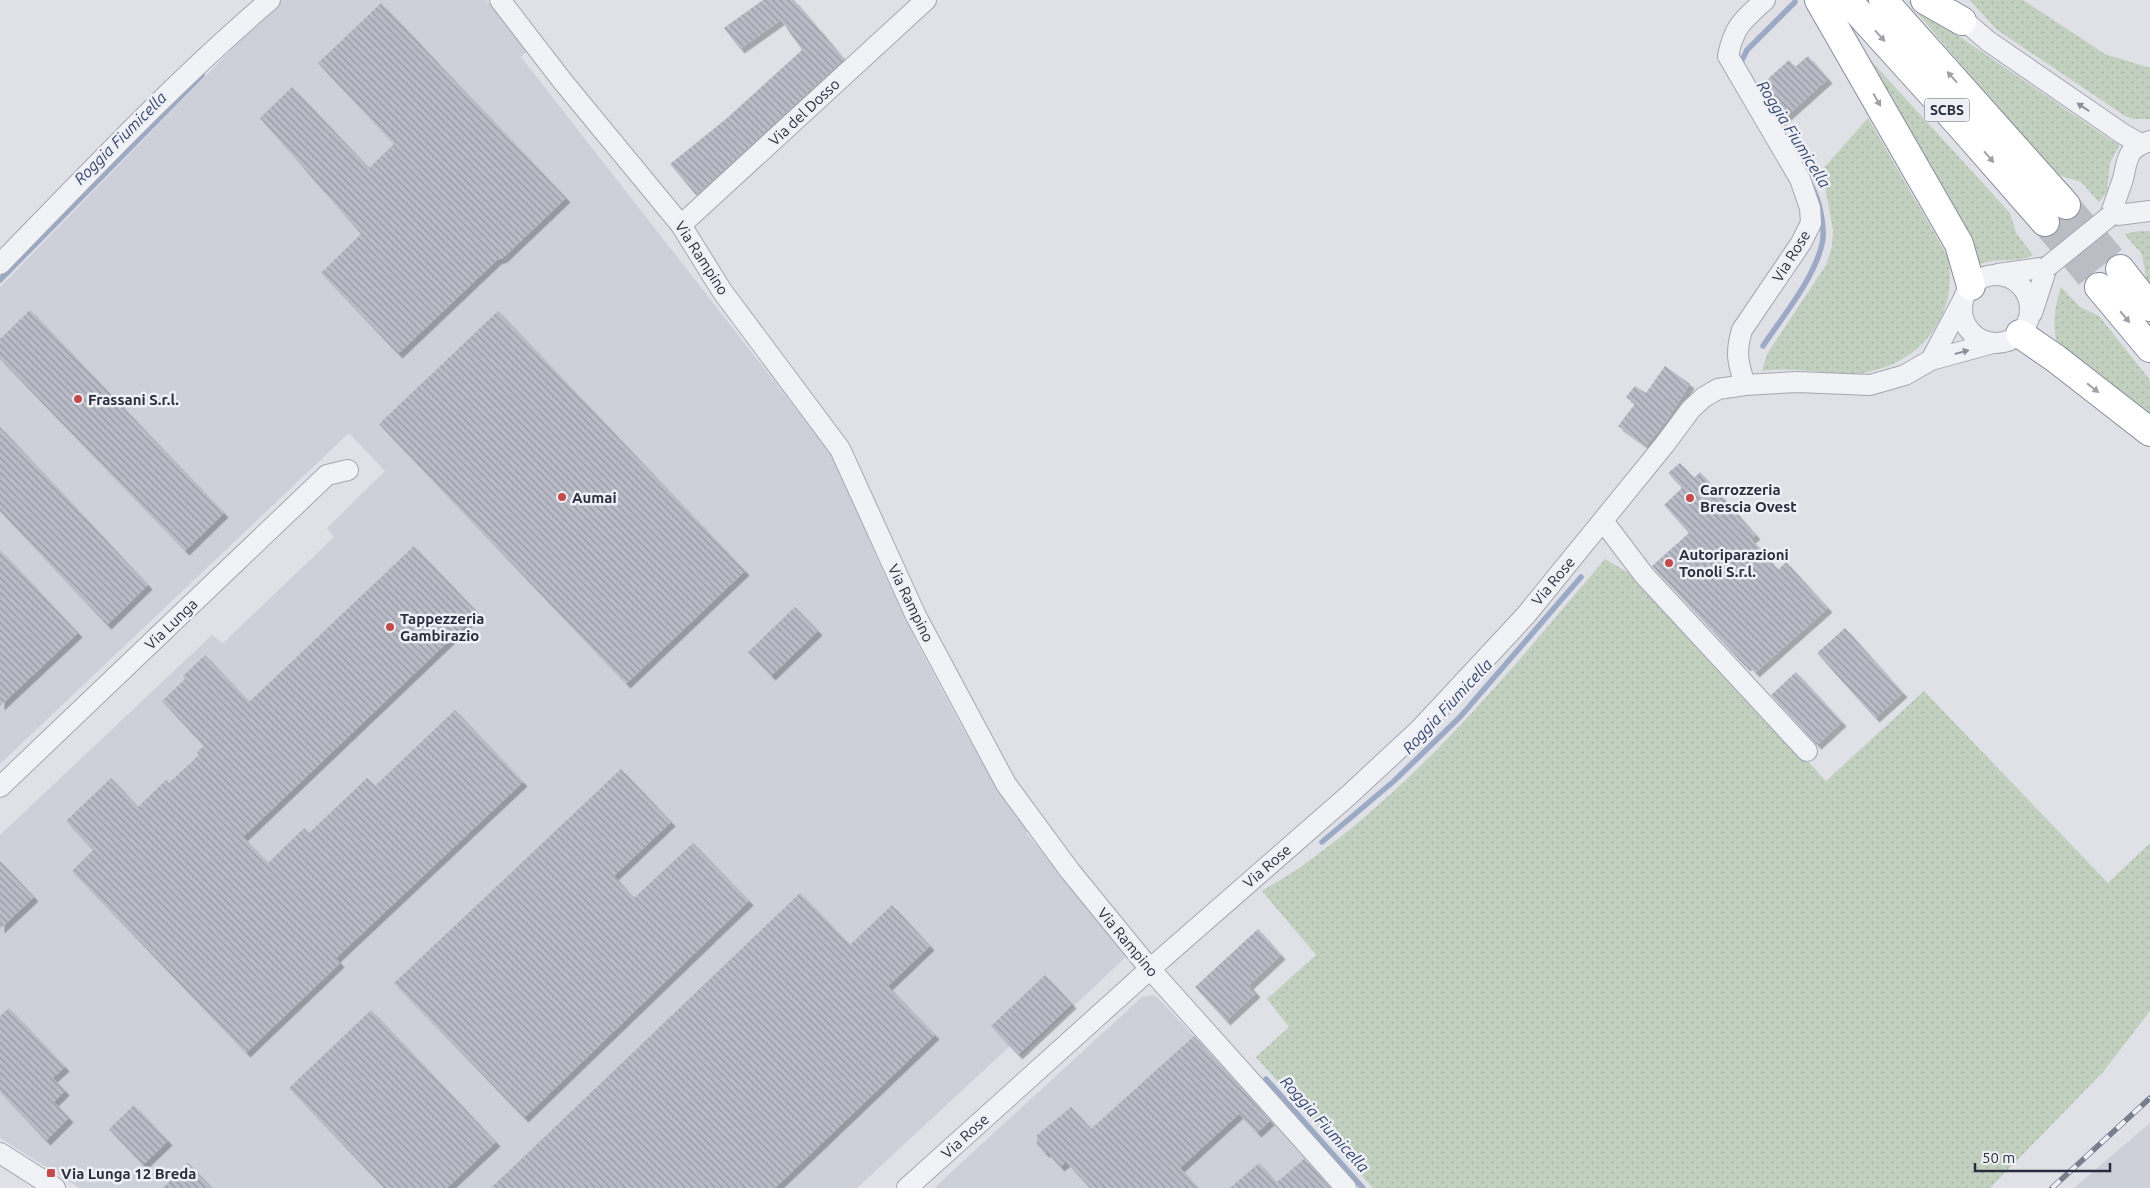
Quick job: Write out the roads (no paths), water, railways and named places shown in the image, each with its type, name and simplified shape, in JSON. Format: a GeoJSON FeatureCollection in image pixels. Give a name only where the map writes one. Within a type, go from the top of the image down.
{"type":"FeatureCollection","features":[{"type":"Feature","properties":{"kind":"highway"},"geometry":{"type":"LineString","coordinates":[[1819,0],[1959,244],[1967,292]]}},
{"type":"Feature","properties":{"kind":"highway","name":"SCBS"},"geometry":{"type":"LineString","coordinates":[[1847,0],[1962,126],[2045,222]]}},
{"type":"Feature","properties":{"kind":"highway","name":"SCBS"},"geometry":{"type":"LineString","coordinates":[[1883,0],[2066,205]]}},
{"type":"Feature","properties":{"kind":"highway"},"geometry":{"type":"LineString","coordinates":[[1924,0],[1962,21]]}},
{"type":"Feature","properties":{"kind":"highway"},"geometry":{"type":"LineString","coordinates":[[2120,269],[2150,307]]}},
{"type":"Feature","properties":{"kind":"highway"},"geometry":{"type":"LineString","coordinates":[[2099,287],[2150,348]]}},
{"type":"Feature","properties":{"kind":"highway"},"geometry":{"type":"LineString","coordinates":[[2025,327],[2055,358],[2150,432]]}},
{"type":"Feature","properties":{"kind":"street"},"geometry":{"type":"LineString","coordinates":[[0,264],[153,108],[234,31],[270,0]]}},
{"type":"Feature","properties":{"kind":"street","name":"Via Rampino"},"geometry":{"type":"LineString","coordinates":[[500,0],[564,83],[681,225],[722,291],[840,448],[916,616],[1006,784],[1070,871],[1150,969],[1346,1188]]}},
{"type":"Feature","properties":{"kind":"street","name":"Via del Dosso"},"geometry":{"type":"LineString","coordinates":[[681,225],[926,0]]}},
{"type":"Feature","properties":{"kind":"street","name":"Via Rose"},"geometry":{"type":"LineString","coordinates":[[1745,385],[1737,361],[1737,347],[1742,330],[1801,243],[1811,224],[1810,208],[1800,179],[1728,56],[1731,40],[1740,22],[1765,0]]}},
{"type":"Feature","properties":{"kind":"street"},"geometry":{"type":"LineString","coordinates":[[1943,0],[1962,21],[1988,41],[2123,134],[2145,142]]}},
{"type":"Feature","properties":{"kind":"street"},"geometry":{"type":"LineString","coordinates":[[2110,216],[2123,177],[2125,164],[2131,152],[2145,142]]}},
{"type":"Feature","properties":{"kind":"street"},"geometry":{"type":"LineString","coordinates":[[2123,177],[2126,190],[2134,200],[2150,210]]}},
{"type":"Feature","properties":{"kind":"street"},"geometry":{"type":"LineString","coordinates":[[1931,360],[1967,292],[1983,277],[2047,267],[2110,216],[2150,210]]}},
{"type":"Feature","properties":{"kind":"street"},"geometry":{"type":"LineString","coordinates":[[1967,292],[1962,311],[1968,328],[1981,340],[1993,343],[2008,341],[2025,327],[2047,267]]}},
{"type":"Feature","properties":{"kind":"street"},"geometry":{"type":"LineString","coordinates":[[1998,274],[2010,277],[2021,284],[2028,295],[2031,307],[2025,327]]}},
{"type":"Feature","properties":{"kind":"street","name":"Via Rose"},"geometry":{"type":"LineString","coordinates":[[907,1188],[1150,969],[1349,795],[1420,729],[1526,615],[1691,409],[1704,397],[1718,389],[1745,385],[1797,382],[1870,384],[1906,374],[1931,360],[1993,343]]}},
{"type":"Feature","properties":{"kind":"street","name":"Via Lunga"},"geometry":{"type":"LineString","coordinates":[[0,787],[327,475],[348,470]]}},
{"type":"Feature","properties":{"kind":"street"},"geometry":{"type":"LineString","coordinates":[[1603,521],[1644,575],[1807,751]]}},
{"type":"Feature","properties":{"kind":"street"},"geometry":{"type":"LineString","coordinates":[[0,1153],[55,1188]]}},
{"type":"Feature","properties":{"kind":"waterway","name":"Roggia Fiumicella"},"geometry":{"type":"LineString","coordinates":[[1740,64],[1747,50],[1795,2]]}},
{"type":"Feature","properties":{"kind":"waterway","name":"Roggia Fiumicella"},"geometry":{"type":"LineString","coordinates":[[0,280],[202,75]]}},
{"type":"Feature","properties":{"kind":"waterway","name":"Roggia Fiumicella"},"geometry":{"type":"LineString","coordinates":[[1763,346],[1805,284],[1822,244],[1821,213],[1817,197],[1811,185]]}},
{"type":"Feature","properties":{"kind":"waterway","name":"Roggia Fiumicella"},"geometry":{"type":"LineString","coordinates":[[1322,842],[1394,781],[1460,717],[1581,577]]}},
{"type":"Feature","properties":{"kind":"waterway","name":"Roggia Fiumicella"},"geometry":{"type":"LineString","coordinates":[[1266,1079],[1363,1188]]}},
{"type":"Feature","properties":{"kind":"tunnel"},"geometry":{"type":"LineString","coordinates":[[2066,205],[2120,269]]}},
{"type":"Feature","properties":{"kind":"tunnel"},"geometry":{"type":"LineString","coordinates":[[2045,222],[2099,287]]}},
{"type":"Feature","properties":{"kind":"railway"},"geometry":{"type":"LineString","coordinates":[[2052,1188],[2150,1098]]}},
{"type":"Feature","properties":{"kind":"place","name":"Frassani S.r.l."},"geometry":{"type":"Point","coordinates":[78,399]}},
{"type":"Feature","properties":{"kind":"place","name":"Aumai"},"geometry":{"type":"Point","coordinates":[562,497]}},
{"type":"Feature","properties":{"kind":"place","name":"Carrozzeria Brescia Ovest"},"geometry":{"type":"Point","coordinates":[1690,498]}},
{"type":"Feature","properties":{"kind":"place","name":"Autoriparazioni Tonoli S.r.l."},"geometry":{"type":"Point","coordinates":[1669,563]}},
{"type":"Feature","properties":{"kind":"place","name":"Tappezzeria Gambirazio"},"geometry":{"type":"Point","coordinates":[390,627]}},
{"type":"Feature","properties":{"kind":"place","name":"Via Lunga 12 Breda"},"geometry":{"type":"Point","coordinates":[51,1173]}}]}
